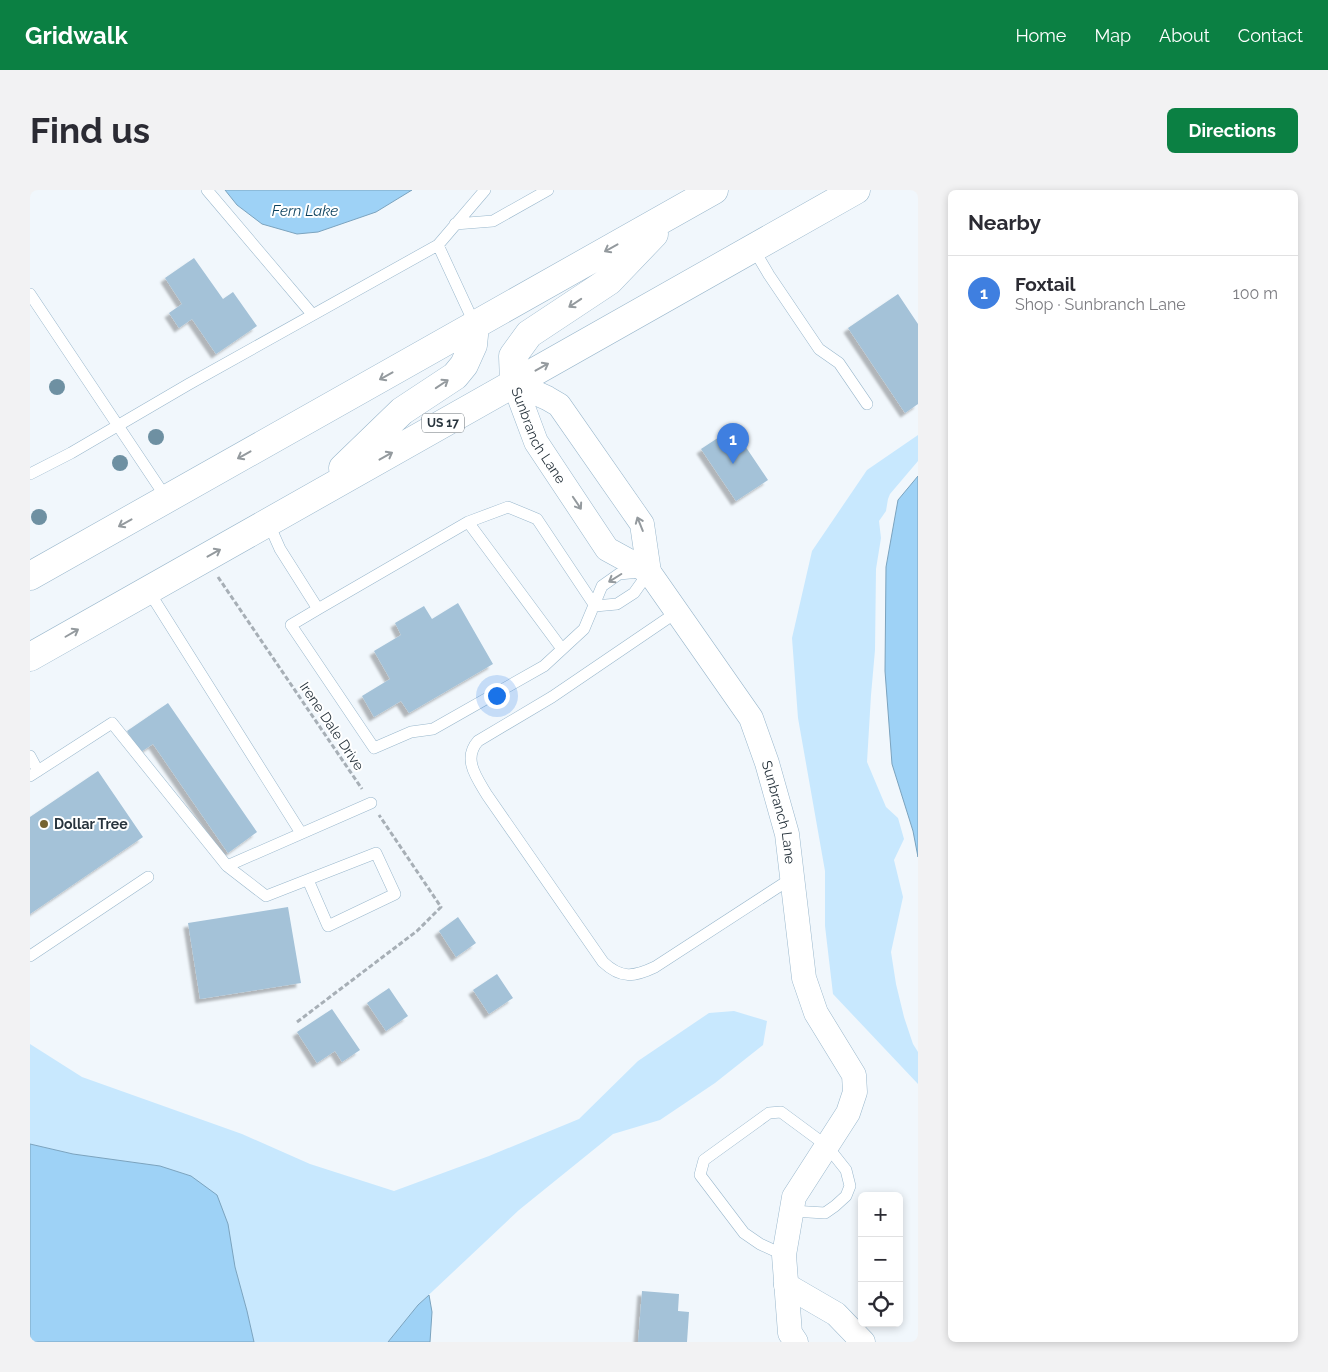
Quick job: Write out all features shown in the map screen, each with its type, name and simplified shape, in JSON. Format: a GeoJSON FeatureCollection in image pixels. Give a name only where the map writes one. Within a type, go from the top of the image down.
{"type":"FeatureCollection","features":[{"type":"Feature","properties":{"kind":"main road"},"geometry":{"type":"LineString","coordinates":[[30,576],[714,190]]}},
{"type":"Feature","properties":{"kind":"main road","name":"US 17"},"geometry":{"type":"LineString","coordinates":[[30,657],[856,190]]}},
{"type":"Feature","properties":{"kind":"main road"},"geometry":{"type":"LineString","coordinates":[[514,383],[513,356],[529,334],[609,280],[676,212]]}},
{"type":"Feature","properties":{"kind":"main road"},"geometry":{"type":"LineString","coordinates":[[313,496],[402,411],[455,376],[464,365],[473,345],[475,325]]}},
{"type":"Feature","properties":{"kind":"street","name":"Sunbranch Lane"},"geometry":{"type":"LineString","coordinates":[[514,383],[536,442],[607,549],[649,572],[751,718],[767,763],[787,834],[804,978],[816,1013],[854,1075],[855,1092],[848,1113],[827,1146]]}},
{"type":"Feature","properties":{"kind":"street","name":"Sunbranch Lane"},"geometry":{"type":"LineString","coordinates":[[514,383],[559,405],[642,524],[649,572]]}},
{"type":"Feature","properties":{"kind":"street"},"geometry":{"type":"LineString","coordinates":[[796,1342],[790,1333],[784,1254],[794,1197],[827,1146]]}},
{"type":"Feature","properties":{"kind":"street"},"geometry":{"type":"LineString","coordinates":[[786,1285],[836,1314],[863,1342]]}},
{"type":"Feature","properties":{"kind":"lane"},"geometry":{"type":"LineString","coordinates":[[207,190],[312,314]]}},
{"type":"Feature","properties":{"kind":"lane"},"geometry":{"type":"LineString","coordinates":[[30,474],[71,453],[312,314],[438,245],[485,190]]}},
{"type":"Feature","properties":{"kind":"lane"},"geometry":{"type":"LineString","coordinates":[[455,224],[493,221],[548,190]]}},
{"type":"Feature","properties":{"kind":"lane"},"geometry":{"type":"LineString","coordinates":[[438,245],[475,325]]}},
{"type":"Feature","properties":{"kind":"lane"},"geometry":{"type":"LineString","coordinates":[[753,248],[819,349],[839,363],[867,404]]}},
{"type":"Feature","properties":{"kind":"lane"},"geometry":{"type":"LineString","coordinates":[[30,294],[167,499]]}},
{"type":"Feature","properties":{"kind":"lane"},"geometry":{"type":"LineString","coordinates":[[595,606],[537,519],[508,507],[468,522],[291,625],[374,748],[411,732],[433,729],[544,666],[584,629],[595,606],[602,586],[619,574],[649,572]]}},
{"type":"Feature","properties":{"kind":"lane"},"geometry":{"type":"LineString","coordinates":[[268,522],[280,549],[318,609]]}},
{"type":"Feature","properties":{"kind":"lane"},"geometry":{"type":"LineString","coordinates":[[468,522],[562,649]]}},
{"type":"Feature","properties":{"kind":"lane"},"geometry":{"type":"LineString","coordinates":[[595,606],[618,604],[634,593],[649,572]]}},
{"type":"Feature","properties":{"kind":"lane"},"geometry":{"type":"LineString","coordinates":[[148,590],[301,833]]}},
{"type":"Feature","properties":{"kind":"lane"},"geometry":{"type":"LineString","coordinates":[[677,612],[552,697],[478,741],[471,753],[476,777],[603,962],[612,970],[625,975],[641,973],[655,967],[792,878]]}},
{"type":"Feature","properties":{"kind":"lane"},"geometry":{"type":"LineString","coordinates":[[30,756],[34,773],[112,724],[226,866],[266,896],[376,853],[395,894],[328,926],[308,880]]}},
{"type":"Feature","properties":{"kind":"lane"},"geometry":{"type":"LineString","coordinates":[[226,866],[371,803]]}},
{"type":"Feature","properties":{"kind":"lane"},"geometry":{"type":"LineString","coordinates":[[30,956],[148,877]]}},
{"type":"Feature","properties":{"kind":"lane"},"geometry":{"type":"LineString","coordinates":[[784,1254],[760,1244],[744,1233],[700,1175],[704,1160],[769,1113],[781,1112],[827,1146],[846,1170],[850,1186],[846,1196],[824,1213],[792,1211]]}},
{"type":"Feature","properties":{"kind":"path","name":"Irene Dale Drive"},"geometry":{"type":"LineString","coordinates":[[205,557],[441,906],[417,931],[298,1022]]}},
{"type":"Feature","properties":{"kind":"shaded area"},"geometry":{"type":"Polygon","coordinates":[[[918,435],[918,461],[890,494],[886,511],[879,521],[881,538],[876,569],[875,650],[867,762],[886,807],[898,818],[904,839],[894,860],[903,897],[891,952],[904,1017],[913,1044],[918,1052],[918,1084],[833,994],[825,926],[825,871],[798,718],[792,638],[812,551],[867,470],[918,435]]]}},
{"type":"Feature","properties":{"kind":"shaded area"},"geometry":{"type":"Polygon","coordinates":[[[734,1011],[767,1021],[763,1045],[715,1083],[660,1120],[613,1134],[519,1210],[418,1305],[388,1342],[254,1342],[235,1267],[191,1176],[160,1166],[73,1154],[30,1144],[30,1044],[82,1077],[242,1134],[310,1164],[394,1191],[489,1156],[579,1119],[638,1061],[709,1013],[734,1011]]]}},
{"type":"Feature","properties":{"kind":"water","name":"Fern Lake"},"geometry":{"type":"Polygon","coordinates":[[[225,190],[412,190],[376,212],[318,232],[297,234],[262,224],[237,205],[225,190]]]}},
{"type":"Feature","properties":{"kind":"water"},"geometry":{"type":"Polygon","coordinates":[[[918,476],[918,857],[913,831],[892,764],[885,671],[886,567],[898,500],[918,476]]]}},
{"type":"Feature","properties":{"kind":"water"},"geometry":{"type":"Polygon","coordinates":[[[30,1144],[73,1154],[160,1166],[191,1176],[217,1195],[228,1224],[235,1267],[254,1342],[30,1342],[30,1144]]]}},
{"type":"Feature","properties":{"kind":"water"},"geometry":{"type":"Polygon","coordinates":[[[429,1295],[432,1312],[430,1342],[388,1342],[418,1305],[429,1295]]]}},
{"type":"Feature","properties":{"kind":"building"},"geometry":{"type":"Polygon","coordinates":[[[194,258],[223,299],[233,292],[257,326],[216,354],[192,319],[179,328],[169,313],[182,304],[165,278],[194,258]]]}},
{"type":"Feature","properties":{"kind":"building"},"geometry":{"type":"Polygon","coordinates":[[[898,294],[918,324],[918,404],[905,413],[848,328],[898,294]]]}},
{"type":"Feature","properties":{"kind":"building"},"geometry":{"type":"Polygon","coordinates":[[[733,428],[768,480],[736,501],[701,449],[733,428]]]}},
{"type":"Feature","properties":{"kind":"building"},"geometry":{"type":"Polygon","coordinates":[[[458,603],[493,664],[409,713],[401,701],[374,717],[362,696],[390,679],[374,651],[401,635],[395,623],[424,606],[432,619],[458,603]]]}},
{"type":"Feature","properties":{"kind":"building"},"geometry":{"type":"Polygon","coordinates":[[[168,703],[257,832],[228,853],[153,744],[141,752],[127,731],[168,703]]]}},
{"type":"Feature","properties":{"kind":"building"},"geometry":{"type":"Polygon","coordinates":[[[98,771],[143,837],[30,914],[30,817],[98,771]]]}},
{"type":"Feature","properties":{"kind":"building"},"geometry":{"type":"Polygon","coordinates":[[[288,907],[301,983],[200,999],[188,923],[288,907]]]}},
{"type":"Feature","properties":{"kind":"building"},"geometry":{"type":"Polygon","coordinates":[[[458,917],[476,943],[456,957],[439,931],[458,917]]]}},
{"type":"Feature","properties":{"kind":"building"},"geometry":{"type":"Polygon","coordinates":[[[497,974],[513,998],[489,1014],[473,990],[497,974]]]}},
{"type":"Feature","properties":{"kind":"building"},"geometry":{"type":"Polygon","coordinates":[[[389,988],[408,1016],[386,1031],[367,1003],[389,988]]]}},
{"type":"Feature","properties":{"kind":"building"},"geometry":{"type":"Polygon","coordinates":[[[332,1009],[360,1050],[342,1062],[335,1051],[317,1063],[297,1032],[332,1009]]]}},
{"type":"Feature","properties":{"kind":"building"},"geometry":{"type":"Polygon","coordinates":[[[642,1291],[679,1294],[678,1311],[689,1312],[687,1342],[638,1342],[642,1291]]]}},
{"type":"Feature","properties":{"kind":"place","name":"Foxtail"},"geometry":{"type":"Point","coordinates":[733,464]}},
{"type":"Feature","properties":{"kind":"place","name":"Dollar Tree"},"geometry":{"type":"Point","coordinates":[44,824]}}]}
